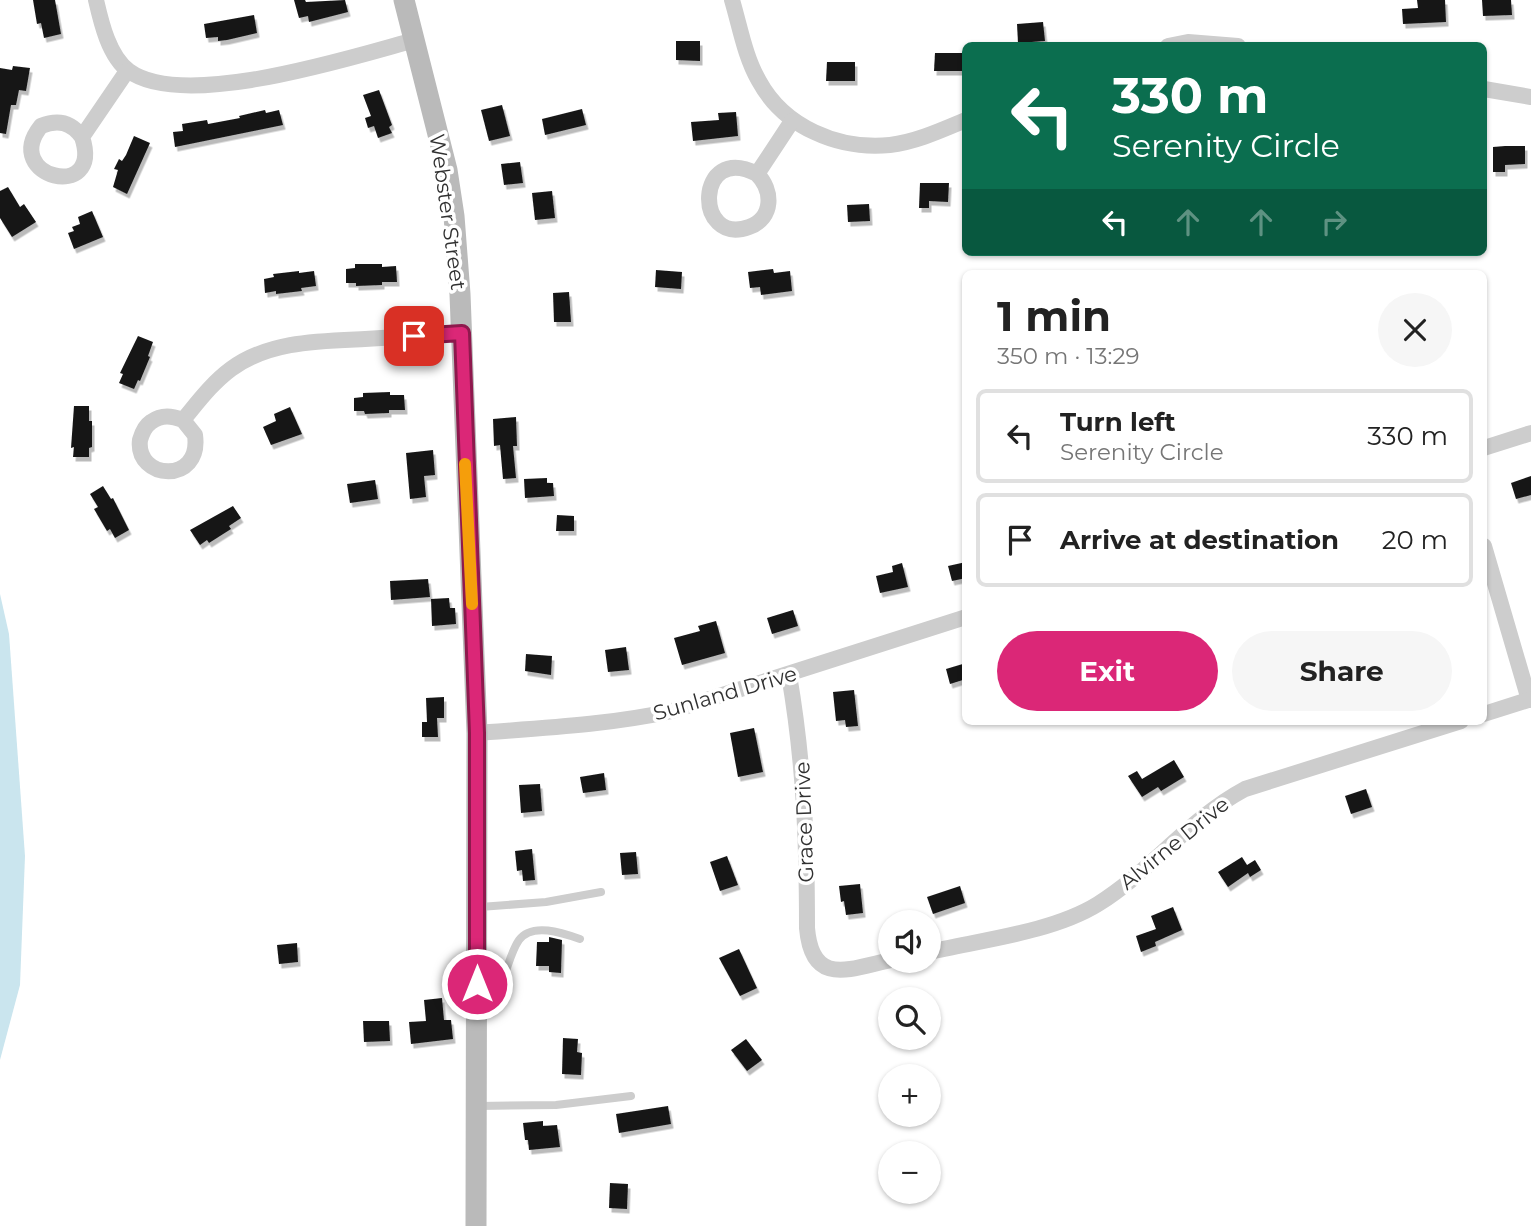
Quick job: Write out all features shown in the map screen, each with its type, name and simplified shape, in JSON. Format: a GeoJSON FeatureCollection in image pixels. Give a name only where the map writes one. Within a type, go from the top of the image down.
{"type":"FeatureCollection","features":[{"type":"Feature","properties":{"kind":"main road","name":"Webster Street"},"geometry":{"type":"LineString","coordinates":[[404,0],[447,170],[454,216],[462,333],[477,733],[476,1226]]}},
{"type":"Feature","properties":{"kind":"street"},"geometry":{"type":"LineString","coordinates":[[96,0],[104,35],[127,71],[162,84],[215,86],[317,66],[415,40]]}},
{"type":"Feature","properties":{"kind":"street"},"geometry":{"type":"LineString","coordinates":[[733,0],[747,52],[759,81],[776,106],[792,121],[827,138],[858,145],[891,145],[922,138],[962,122]]}},
{"type":"Feature","properties":{"kind":"street"},"geometry":{"type":"LineString","coordinates":[[82,137],[127,71]]}},
{"type":"Feature","properties":{"kind":"street"},"geometry":{"type":"LineString","coordinates":[[1487,90],[1531,97]]}},
{"type":"Feature","properties":{"kind":"street"},"geometry":{"type":"LineString","coordinates":[[757,174],[792,121]]}},
{"type":"Feature","properties":{"kind":"street"},"geometry":{"type":"LineString","coordinates":[[183,420],[215,382],[230,369],[271,350],[317,342],[462,333]]}},
{"type":"Feature","properties":{"kind":"street"},"geometry":{"type":"LineString","coordinates":[[1487,447],[1531,433]]}},
{"type":"Feature","properties":{"kind":"street"},"geometry":{"type":"LineString","coordinates":[[1487,556],[1530,699],[1487,713]]}},
{"type":"Feature","properties":{"kind":"street","name":"Sunland Drive"},"geometry":{"type":"LineString","coordinates":[[477,733],[635,719],[672,711],[962,618]]}},
{"type":"Feature","properties":{"kind":"street","name":"Grace Drive"},"geometry":{"type":"LineString","coordinates":[[789,675],[799,735],[806,809],[807,938],[813,955],[821,966],[850,969],[878,963]]}},
{"type":"Feature","properties":{"kind":"street","name":"Alvirne Drive"},"geometry":{"type":"LineString","coordinates":[[941,949],[1069,919],[1098,905],[1202,818],[1245,789],[1448,725]]}},
{"type":"Feature","properties":{"kind":"lane"},"geometry":{"type":"LineString","coordinates":[[477,908],[546,902],[601,892]]}},
{"type":"Feature","properties":{"kind":"lane"},"geometry":{"type":"LineString","coordinates":[[477,1009],[491,1003],[520,940],[531,931],[556,931],[580,939]]}},
{"type":"Feature","properties":{"kind":"lane"},"geometry":{"type":"LineString","coordinates":[[475,1106],[556,1105],[631,1096]]}},
{"type":"Feature","properties":{"kind":"water"},"geometry":{"type":"Polygon","coordinates":[[[0,594],[9,634],[25,856],[20,985],[0,1060],[0,594]]]}},
{"type":"Feature","properties":{"kind":"building"},"geometry":{"type":"Polygon","coordinates":[[[33,0],[55,0],[61,34],[44,38],[41,23],[37,24],[33,0]]]}},
{"type":"Feature","properties":{"kind":"building"},"geometry":{"type":"Polygon","coordinates":[[[294,0],[345,0],[348,12],[309,22],[308,16],[299,18],[294,0]]]}},
{"type":"Feature","properties":{"kind":"building"},"geometry":{"type":"Polygon","coordinates":[[[1417,0],[1445,0],[1446,22],[1403,24],[1402,9],[1418,8],[1417,0]]]}},
{"type":"Feature","properties":{"kind":"building"},"geometry":{"type":"Polygon","coordinates":[[[1482,0],[1511,0],[1512,15],[1483,16],[1482,0]]]}},
{"type":"Feature","properties":{"kind":"building"},"geometry":{"type":"Polygon","coordinates":[[[254,15],[257,33],[218,41],[218,37],[206,38],[204,24],[254,15]]]}},
{"type":"Feature","properties":{"kind":"building"},"geometry":{"type":"Polygon","coordinates":[[[1043,22],[1045,41],[1018,42],[1017,24],[1043,22]]]}},
{"type":"Feature","properties":{"kind":"building"},"geometry":{"type":"Polygon","coordinates":[[[676,41],[700,41],[700,61],[676,60],[676,41]]]}},
{"type":"Feature","properties":{"kind":"building"},"geometry":{"type":"Polygon","coordinates":[[[935,53],[962,53],[962,71],[934,71],[935,53]]]}},
{"type":"Feature","properties":{"kind":"building"},"geometry":{"type":"Polygon","coordinates":[[[827,62],[855,62],[855,81],[826,81],[827,62]]]}},
{"type":"Feature","properties":{"kind":"building"},"geometry":{"type":"Polygon","coordinates":[[[13,66],[30,68],[26,91],[19,90],[16,105],[11,105],[6,134],[0,133],[0,68],[12,70],[13,66]]]}},
{"type":"Feature","properties":{"kind":"building"},"geometry":{"type":"Polygon","coordinates":[[[379,90],[392,125],[389,127],[392,133],[378,138],[374,126],[368,128],[365,118],[371,116],[363,95],[379,90]]]}},
{"type":"Feature","properties":{"kind":"building"},"geometry":{"type":"Polygon","coordinates":[[[502,105],[510,136],[489,141],[481,110],[502,105]]]}},
{"type":"Feature","properties":{"kind":"building"},"geometry":{"type":"Polygon","coordinates":[[[582,109],[586,125],[545,135],[542,119],[582,109]]]}},
{"type":"Feature","properties":{"kind":"building"},"geometry":{"type":"Polygon","coordinates":[[[265,110],[266,113],[279,110],[283,125],[175,147],[173,132],[183,131],[182,124],[207,120],[208,124],[265,110]]]}},
{"type":"Feature","properties":{"kind":"building"},"geometry":{"type":"Polygon","coordinates":[[[736,112],[738,136],[693,141],[691,122],[719,120],[718,113],[736,112]]]}},
{"type":"Feature","properties":{"kind":"building"},"geometry":{"type":"Polygon","coordinates":[[[134,136],[150,143],[127,194],[113,187],[118,170],[114,169],[119,159],[122,161],[126,155],[134,136]]]}},
{"type":"Feature","properties":{"kind":"building"},"geometry":{"type":"Polygon","coordinates":[[[1525,146],[1525,164],[1505,165],[1505,172],[1493,172],[1493,147],[1525,146]]]}},
{"type":"Feature","properties":{"kind":"building"},"geometry":{"type":"Polygon","coordinates":[[[520,162],[523,183],[504,185],[501,164],[520,162]]]}},
{"type":"Feature","properties":{"kind":"building"},"geometry":{"type":"Polygon","coordinates":[[[920,183],[949,183],[948,202],[929,201],[929,208],[919,208],[920,183]]]}},
{"type":"Feature","properties":{"kind":"building"},"geometry":{"type":"Polygon","coordinates":[[[8,187],[20,207],[24,204],[36,222],[12,237],[0,218],[0,191],[8,187]]]}},
{"type":"Feature","properties":{"kind":"building"},"geometry":{"type":"Polygon","coordinates":[[[552,191],[555,218],[535,220],[532,193],[552,191]]]}},
{"type":"Feature","properties":{"kind":"building"},"geometry":{"type":"Polygon","coordinates":[[[869,204],[870,221],[848,222],[847,205],[869,204]]]}},
{"type":"Feature","properties":{"kind":"building"},"geometry":{"type":"Polygon","coordinates":[[[92,211],[103,237],[74,249],[68,233],[74,231],[72,227],[80,224],[78,217],[92,211]]]}},
{"type":"Feature","properties":{"kind":"building"},"geometry":{"type":"Polygon","coordinates":[[[355,264],[396,266],[397,282],[356,286],[356,283],[346,283],[346,269],[355,268],[355,264]]]}},
{"type":"Feature","properties":{"kind":"building"},"geometry":{"type":"Polygon","coordinates":[[[773,269],[774,273],[790,271],[792,291],[761,295],[760,287],[750,288],[748,272],[773,269]]]}},
{"type":"Feature","properties":{"kind":"building"},"geometry":{"type":"Polygon","coordinates":[[[656,270],[682,272],[681,289],[655,287],[656,270]]]}},
{"type":"Feature","properties":{"kind":"building"},"geometry":{"type":"Polygon","coordinates":[[[314,271],[316,286],[301,288],[302,291],[265,293],[264,279],[274,277],[273,274],[314,271]]]}},
{"type":"Feature","properties":{"kind":"building"},"geometry":{"type":"Polygon","coordinates":[[[569,292],[571,322],[554,322],[553,293],[569,292]]]}},
{"type":"Feature","properties":{"kind":"building"},"geometry":{"type":"Polygon","coordinates":[[[138,336],[153,342],[148,356],[150,357],[134,389],[119,383],[123,374],[120,373],[138,336]]]}},
{"type":"Feature","properties":{"kind":"building"},"geometry":{"type":"Polygon","coordinates":[[[390,392],[390,395],[404,395],[405,410],[365,414],[364,411],[354,411],[354,398],[363,397],[363,393],[390,392]]]}},
{"type":"Feature","properties":{"kind":"building"},"geometry":{"type":"Polygon","coordinates":[[[74,406],[89,406],[92,447],[89,448],[89,457],[73,457],[74,447],[71,448],[74,406]]]}},
{"type":"Feature","properties":{"kind":"building"},"geometry":{"type":"Polygon","coordinates":[[[290,407],[302,434],[271,445],[263,427],[276,421],[274,414],[290,407]]]}},
{"type":"Feature","properties":{"kind":"building"},"geometry":{"type":"Polygon","coordinates":[[[516,417],[517,446],[513,446],[516,478],[503,479],[500,445],[494,446],[493,419],[516,417]]]}},
{"type":"Feature","properties":{"kind":"building"},"geometry":{"type":"Polygon","coordinates":[[[433,450],[435,475],[424,476],[426,497],[410,499],[406,453],[433,450]]]}},
{"type":"Feature","properties":{"kind":"building"},"geometry":{"type":"Polygon","coordinates":[[[1531,476],[1531,495],[1516,499],[1511,483],[1531,476]]]}},
{"type":"Feature","properties":{"kind":"building"},"geometry":{"type":"Polygon","coordinates":[[[547,478],[547,483],[553,483],[554,496],[525,498],[524,479],[547,478]]]}},
{"type":"Feature","properties":{"kind":"building"},"geometry":{"type":"Polygon","coordinates":[[[375,480],[378,499],[350,503],[347,484],[375,480]]]}},
{"type":"Feature","properties":{"kind":"building"},"geometry":{"type":"Polygon","coordinates":[[[103,486],[111,499],[113,498],[129,530],[115,538],[110,529],[107,531],[94,509],[98,507],[90,494],[103,486]]]}},
{"type":"Feature","properties":{"kind":"building"},"geometry":{"type":"Polygon","coordinates":[[[233,506],[241,518],[229,526],[231,529],[209,543],[207,540],[200,545],[190,530],[233,506]]]}},
{"type":"Feature","properties":{"kind":"building"},"geometry":{"type":"Polygon","coordinates":[[[557,515],[574,516],[574,531],[556,531],[557,515]]]}},
{"type":"Feature","properties":{"kind":"building"},"geometry":{"type":"Polygon","coordinates":[[[902,563],[908,587],[880,593],[876,576],[893,572],[892,566],[902,563]]]}},
{"type":"Feature","properties":{"kind":"building"},"geometry":{"type":"Polygon","coordinates":[[[962,563],[962,579],[952,581],[948,566],[962,563]]]}},
{"type":"Feature","properties":{"kind":"building"},"geometry":{"type":"Polygon","coordinates":[[[428,579],[430,597],[391,600],[390,581],[428,579]]]}},
{"type":"Feature","properties":{"kind":"building"},"geometry":{"type":"Polygon","coordinates":[[[449,598],[450,608],[455,608],[456,624],[432,626],[431,599],[449,598]]]}},
{"type":"Feature","properties":{"kind":"building"},"geometry":{"type":"Polygon","coordinates":[[[793,610],[798,626],[772,634],[767,618],[793,610]]]}},
{"type":"Feature","properties":{"kind":"building"},"geometry":{"type":"Polygon","coordinates":[[[716,621],[725,653],[682,665],[674,638],[700,631],[698,626],[716,621]]]}},
{"type":"Feature","properties":{"kind":"building"},"geometry":{"type":"Polygon","coordinates":[[[626,647],[629,670],[608,672],[605,650],[626,647]]]}},
{"type":"Feature","properties":{"kind":"building"},"geometry":{"type":"Polygon","coordinates":[[[526,654],[552,656],[551,675],[525,671],[526,654]]]}},
{"type":"Feature","properties":{"kind":"building"},"geometry":{"type":"Polygon","coordinates":[[[962,664],[962,680],[950,684],[946,669],[962,664]]]}},
{"type":"Feature","properties":{"kind":"building"},"geometry":{"type":"Polygon","coordinates":[[[854,690],[858,726],[846,727],[845,720],[836,721],[833,692],[854,690]]]}},
{"type":"Feature","properties":{"kind":"building"},"geometry":{"type":"Polygon","coordinates":[[[444,697],[444,718],[437,718],[438,737],[422,737],[422,722],[427,722],[426,698],[444,697]]]}},
{"type":"Feature","properties":{"kind":"building"},"geometry":{"type":"Polygon","coordinates":[[[754,728],[763,772],[738,777],[730,733],[754,728]]]}},
{"type":"Feature","properties":{"kind":"building"},"geometry":{"type":"Polygon","coordinates":[[[1174,760],[1184,777],[1161,791],[1158,787],[1142,797],[1128,776],[1137,771],[1142,779],[1174,760]]]}},
{"type":"Feature","properties":{"kind":"building"},"geometry":{"type":"Polygon","coordinates":[[[604,773],[606,790],[583,793],[580,777],[604,773]]]}},
{"type":"Feature","properties":{"kind":"building"},"geometry":{"type":"Polygon","coordinates":[[[540,784],[542,811],[521,813],[519,785],[540,784]]]}},
{"type":"Feature","properties":{"kind":"building"},"geometry":{"type":"Polygon","coordinates":[[[1366,789],[1372,807],[1351,814],[1345,796],[1366,789]]]}},
{"type":"Feature","properties":{"kind":"building"},"geometry":{"type":"Polygon","coordinates":[[[532,849],[535,880],[523,881],[522,870],[517,871],[515,851],[532,849]]]}},
{"type":"Feature","properties":{"kind":"building"},"geometry":{"type":"Polygon","coordinates":[[[636,852],[638,874],[622,875],[620,853],[636,852]]]}},
{"type":"Feature","properties":{"kind":"building"},"geometry":{"type":"Polygon","coordinates":[[[727,856],[738,885],[720,891],[710,862],[727,856]]]}},
{"type":"Feature","properties":{"kind":"building"},"geometry":{"type":"Polygon","coordinates":[[[1242,857],[1247,865],[1255,860],[1261,870],[1250,877],[1248,873],[1228,887],[1218,872],[1242,857]]]}},
{"type":"Feature","properties":{"kind":"building"},"geometry":{"type":"Polygon","coordinates":[[[860,884],[863,913],[846,915],[839,886],[860,884]]]}},
{"type":"Feature","properties":{"kind":"building"},"geometry":{"type":"Polygon","coordinates":[[[960,886],[965,903],[941,911],[932,910],[927,897],[960,886]]]}},
{"type":"Feature","properties":{"kind":"building"},"geometry":{"type":"Polygon","coordinates":[[[1173,907],[1182,930],[1155,942],[1156,946],[1141,952],[1136,936],[1156,929],[1151,916],[1173,907]]]}},
{"type":"Feature","properties":{"kind":"building"},"geometry":{"type":"Polygon","coordinates":[[[549,937],[562,940],[561,973],[549,972],[549,966],[536,966],[537,942],[549,942],[549,937]]]}},
{"type":"Feature","properties":{"kind":"building"},"geometry":{"type":"Polygon","coordinates":[[[297,943],[298,962],[279,964],[277,945],[297,943]]]}},
{"type":"Feature","properties":{"kind":"building"},"geometry":{"type":"Polygon","coordinates":[[[739,949],[757,988],[740,996],[719,958],[739,949]]]}},
{"type":"Feature","properties":{"kind":"building"},"geometry":{"type":"Polygon","coordinates":[[[442,998],[444,1020],[451,1020],[453,1039],[411,1044],[409,1022],[426,1021],[424,1000],[442,998]]]}},
{"type":"Feature","properties":{"kind":"building"},"geometry":{"type":"Polygon","coordinates":[[[363,1021],[389,1021],[390,1041],[364,1042],[363,1021]]]}},
{"type":"Feature","properties":{"kind":"building"},"geometry":{"type":"Polygon","coordinates":[[[563,1038],[578,1039],[577,1052],[582,1053],[581,1075],[562,1074],[563,1038]]]}},
{"type":"Feature","properties":{"kind":"building"},"geometry":{"type":"Polygon","coordinates":[[[746,1039],[762,1060],[747,1071],[731,1050],[746,1039]]]}},
{"type":"Feature","properties":{"kind":"building"},"geometry":{"type":"Polygon","coordinates":[[[668,1106],[671,1124],[619,1133],[616,1114],[668,1106]]]}},
{"type":"Feature","properties":{"kind":"building"},"geometry":{"type":"Polygon","coordinates":[[[543,1121],[543,1126],[557,1125],[560,1147],[529,1150],[523,1123],[543,1121]]]}},
{"type":"Feature","properties":{"kind":"building"},"geometry":{"type":"Polygon","coordinates":[[[610,1183],[628,1184],[627,1209],[609,1208],[610,1183]]]}},
{"type":"Feature","properties":{"kind":"slow traffic"},"geometry":{"type":"LineString","coordinates":[[465,464],[472,604]]}},
{"type":"Feature","properties":{"kind":"route"},"geometry":{"type":"LineString","coordinates":[[414,336],[462,333],[477,733],[477,984]]}}]}
